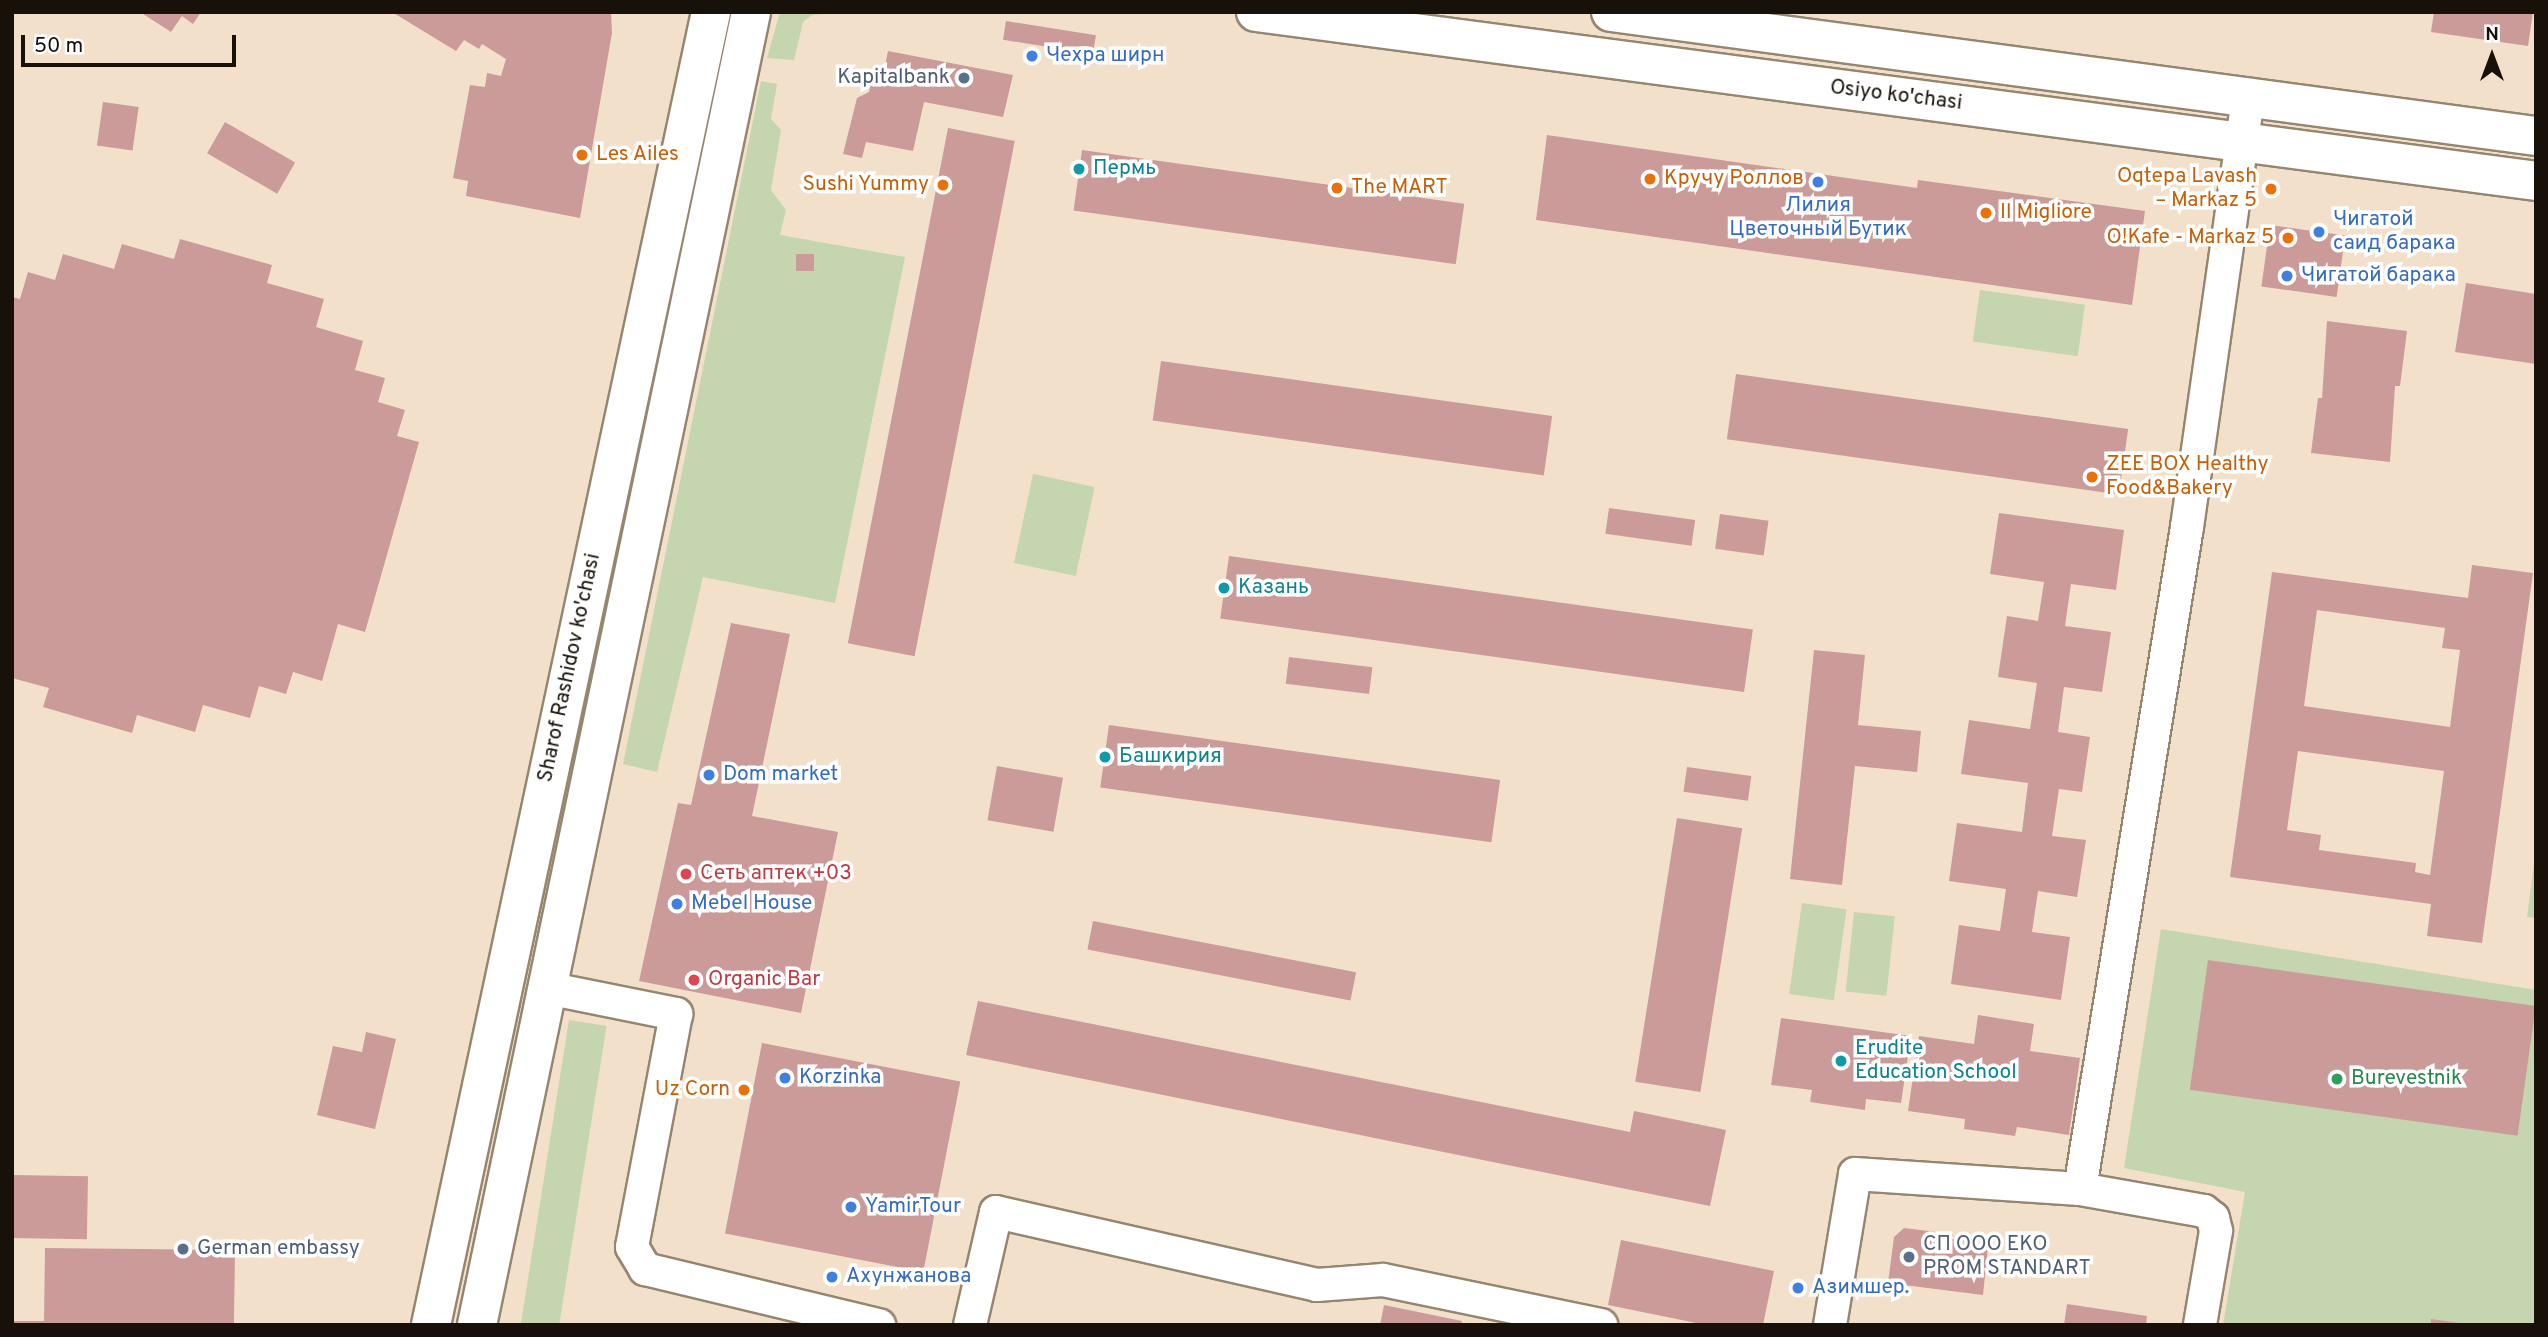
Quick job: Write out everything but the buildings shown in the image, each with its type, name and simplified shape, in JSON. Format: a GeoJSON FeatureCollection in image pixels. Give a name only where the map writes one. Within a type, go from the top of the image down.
{"type":"FeatureCollection","features":[{"type":"Feature","properties":{"kind":"main road","name":"Sharof Rashidov ko'chasi"},"geometry":{"type":"LineString","coordinates":[[431,1325],[711,12]]}},
{"type":"Feature","properties":{"kind":"main road","name":"Sharof Rashidov ko'chasi"},"geometry":{"type":"LineString","coordinates":[[477,1325],[751,12]]}},
{"type":"Feature","properties":{"kind":"main road","name":"Osiyo ko'chasi"},"geometry":{"type":"LineString","coordinates":[[1256,12],[2536,181]]}},
{"type":"Feature","properties":{"kind":"main road","name":"Osiyo ko'chasi"},"geometry":{"type":"LineString","coordinates":[[1611,12],[2536,136]]}},
{"type":"Feature","properties":{"kind":"main road"},"geometry":{"type":"LineString","coordinates":[[503,979],[547,988]]}},
{"type":"Feature","properties":{"kind":"street"},"geometry":{"type":"LineString","coordinates":[[2080,1189],[2185,541],[2248,98]]}},
{"type":"Feature","properties":{"kind":"street"},"geometry":{"type":"LineString","coordinates":[[547,988],[677,1014],[632,1247],[645,1269],[879,1325]]}},
{"type":"Feature","properties":{"kind":"street"},"geometry":{"type":"LineString","coordinates":[[1830,1325],[1855,1174],[2080,1189],[2204,1212],[2213,1218],[2216,1231],[2200,1325]]}},
{"type":"Feature","properties":{"kind":"street"},"geometry":{"type":"LineString","coordinates":[[970,1325],[996,1212],[1317,1285],[1383,1280],[1601,1325]]}},
{"type":"Feature","properties":{"kind":"green space"},"geometry":{"type":"Polygon","coordinates":[[[780,12],[851,12],[812,15],[803,22],[794,60],[767,58],[780,12]]]}},
{"type":"Feature","properties":{"kind":"green space"},"geometry":{"type":"Polygon","coordinates":[[[761,81],[777,84],[771,119],[781,130],[771,190],[786,210],[780,235],[905,257],[835,603],[703,577],[657,772],[623,764],[761,81]]]}},
{"type":"Feature","properties":{"kind":"green space"},"geometry":{"type":"Polygon","coordinates":[[[1980,290],[2085,305],[2078,356],[1973,341],[1980,290]]]}},
{"type":"Feature","properties":{"kind":"green space"},"geometry":{"type":"Polygon","coordinates":[[[1033,474],[1095,487],[1076,576],[1014,563],[1033,474]]]}},
{"type":"Feature","properties":{"kind":"green space"},"geometry":{"type":"Polygon","coordinates":[[[2536,848],[2536,918],[2527,917],[2536,848]]]}},
{"type":"Feature","properties":{"kind":"green space"},"geometry":{"type":"Polygon","coordinates":[[[1802,903],[1847,909],[1834,1000],[1789,994],[1802,903]]]}},
{"type":"Feature","properties":{"kind":"green space"},"geometry":{"type":"Polygon","coordinates":[[[1854,912],[1895,916],[1886,996],[1846,992],[1854,912]]]}},
{"type":"Feature","properties":{"kind":"green space","name":"Burevestnik"},"geometry":{"type":"Polygon","coordinates":[[[2161,929],[2536,990],[2536,1325],[2223,1325],[2245,1192],[2124,1168],[2161,929]]]}},
{"type":"Feature","properties":{"kind":"green space"},"geometry":{"type":"Polygon","coordinates":[[[569,1020],[607,1026],[559,1325],[521,1325],[569,1020]]]}},
{"type":"Feature","properties":{"kind":"place","name":"Чехра ширн"},"geometry":{"type":"Point","coordinates":[1032,56]}},
{"type":"Feature","properties":{"kind":"place","name":"Kapitalbank"},"geometry":{"type":"Point","coordinates":[964,78]}},
{"type":"Feature","properties":{"kind":"place","name":"Les Ailes"},"geometry":{"type":"Point","coordinates":[582,155]}},
{"type":"Feature","properties":{"kind":"place","name":"Пермь"},"geometry":{"type":"Point","coordinates":[1079,169]}},
{"type":"Feature","properties":{"kind":"place","name":"Кручу Роллов"},"geometry":{"type":"Point","coordinates":[1650,179]}},
{"type":"Feature","properties":{"kind":"place","name":"Лилия Цветочный Бутик"},"geometry":{"type":"Point","coordinates":[1818,182]}},
{"type":"Feature","properties":{"kind":"place","name":"Sushi Yummy"},"geometry":{"type":"Point","coordinates":[943,185]}},
{"type":"Feature","properties":{"kind":"place","name":"The MART"},"geometry":{"type":"Point","coordinates":[1337,188]}},
{"type":"Feature","properties":{"kind":"place","name":"Oqtepa Lavash – Markaz 5"},"geometry":{"type":"Point","coordinates":[2271,189]}},
{"type":"Feature","properties":{"kind":"place","name":"Il Migliore"},"geometry":{"type":"Point","coordinates":[1986,213]}},
{"type":"Feature","properties":{"kind":"place","name":"Чигатой саид барака"},"geometry":{"type":"Point","coordinates":[2319,232]}},
{"type":"Feature","properties":{"kind":"place","name":"O!Kafe - Markaz 5"},"geometry":{"type":"Point","coordinates":[2288,238]}},
{"type":"Feature","properties":{"kind":"place","name":"Чигатой барака"},"geometry":{"type":"Point","coordinates":[2287,276]}},
{"type":"Feature","properties":{"kind":"place","name":"ZEE BOX Healthy Food&Bakery"},"geometry":{"type":"Point","coordinates":[2092,477]}},
{"type":"Feature","properties":{"kind":"place","name":"Казань"},"geometry":{"type":"Point","coordinates":[1224,588]}},
{"type":"Feature","properties":{"kind":"place","name":"Башкирия"},"geometry":{"type":"Point","coordinates":[1105,757]}},
{"type":"Feature","properties":{"kind":"place","name":"Dom market"},"geometry":{"type":"Point","coordinates":[709,775]}},
{"type":"Feature","properties":{"kind":"place","name":"Сеть аптек +03"},"geometry":{"type":"Point","coordinates":[686,874]}},
{"type":"Feature","properties":{"kind":"place","name":"Mebel House"},"geometry":{"type":"Point","coordinates":[677,904]}},
{"type":"Feature","properties":{"kind":"place","name":"Organic Bar"},"geometry":{"type":"Point","coordinates":[694,980]}},
{"type":"Feature","properties":{"kind":"place","name":"Erudite Education School"},"geometry":{"type":"Point","coordinates":[1841,1061]}},
{"type":"Feature","properties":{"kind":"place","name":"Korzinka"},"geometry":{"type":"Point","coordinates":[785,1078]}},
{"type":"Feature","properties":{"kind":"place","name":"Burevestnik"},"geometry":{"type":"Point","coordinates":[2337,1079]}},
{"type":"Feature","properties":{"kind":"place","name":"Uz Corn"},"geometry":{"type":"Point","coordinates":[744,1090]}},
{"type":"Feature","properties":{"kind":"place","name":"YamirTour"},"geometry":{"type":"Point","coordinates":[851,1207]}},
{"type":"Feature","properties":{"kind":"place","name":"German embassy"},"geometry":{"type":"Point","coordinates":[183,1249]}},
{"type":"Feature","properties":{"kind":"place","name":"СП ООО EKO PROM STANDART"},"geometry":{"type":"Point","coordinates":[1909,1257]}},
{"type":"Feature","properties":{"kind":"place","name":"Ахунжанова"},"geometry":{"type":"Point","coordinates":[832,1277]}},
{"type":"Feature","properties":{"kind":"place","name":"Азимшер."},"geometry":{"type":"Point","coordinates":[1798,1288]}}]}
